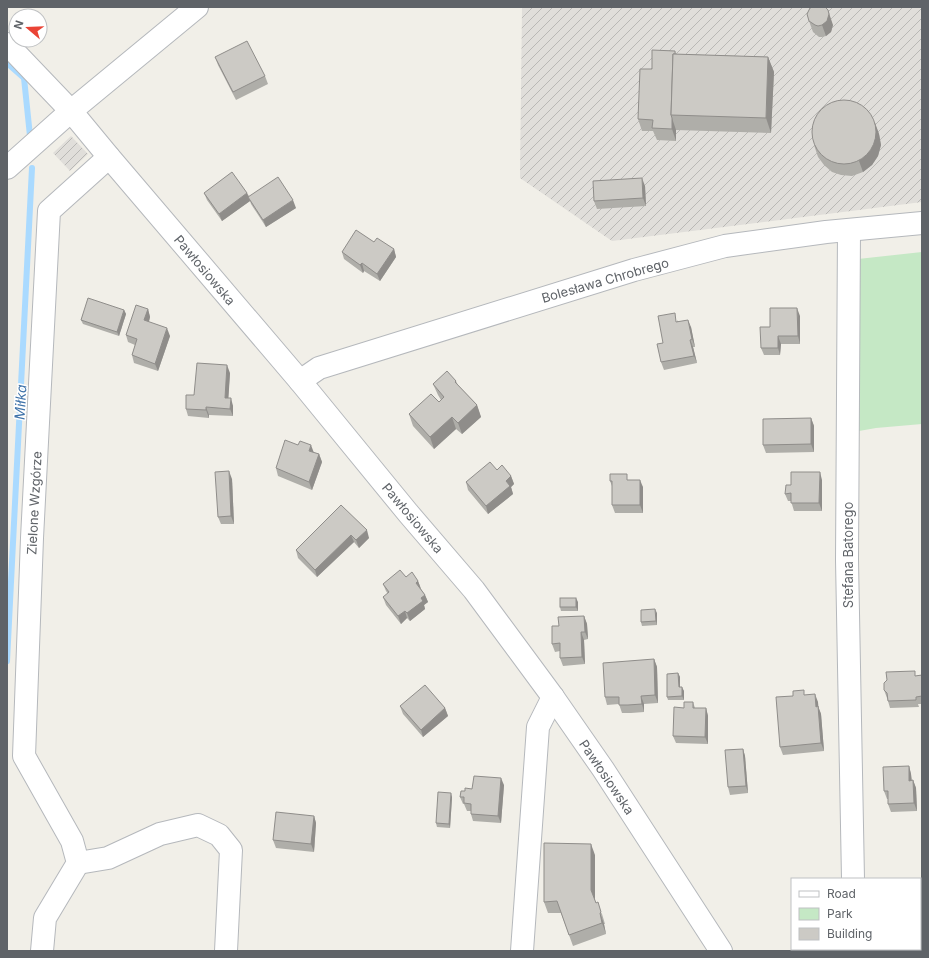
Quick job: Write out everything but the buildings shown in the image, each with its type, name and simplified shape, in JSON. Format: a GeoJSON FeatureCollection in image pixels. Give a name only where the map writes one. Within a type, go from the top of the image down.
{"type":"FeatureCollection","features":[{"type":"Feature","properties":{"kind":"street"},"geometry":{"type":"LineString","coordinates":[[7,168],[70,110],[197,7]]}},
{"type":"Feature","properties":{"kind":"street","name":"Pawłosiowska"},"geometry":{"type":"LineString","coordinates":[[7,44],[70,110],[300,381],[408,514],[474,590],[553,697],[603,769],[721,951]]}},
{"type":"Feature","properties":{"kind":"street","name":"Zielone Wzgórze"},"geometry":{"type":"LineString","coordinates":[[78,863],[72,841],[24,756],[32,538],[49,212],[109,157]]}},
{"type":"Feature","properties":{"kind":"street","name":"Bolesława Chrobrego"},"geometry":{"type":"LineString","coordinates":[[300,381],[319,368],[634,270],[725,246],[819,233],[922,223]]}},
{"type":"Feature","properties":{"kind":"street","name":"Stefana Batorego"},"geometry":{"type":"LineString","coordinates":[[848,231],[847,560],[853,878]]}},
{"type":"Feature","properties":{"kind":"street"},"geometry":{"type":"LineString","coordinates":[[522,951],[538,727],[553,697]]}},
{"type":"Feature","properties":{"kind":"street"},"geometry":{"type":"LineString","coordinates":[[42,951],[45,918],[78,863],[108,858],[160,834],[198,824],[219,835],[231,850],[226,951]]}},
{"type":"Feature","properties":{"kind":"shaded area"},"geometry":{"type":"Polygon","coordinates":[[[522,7],[922,7],[922,202],[612,241],[520,178],[522,7]]]}},
{"type":"Feature","properties":{"kind":"shaded area"},"geometry":{"type":"Polygon","coordinates":[[[71,136],[88,154],[70,171],[53,153],[71,136]]]}},
{"type":"Feature","properties":{"kind":"green space"},"geometry":{"type":"Polygon","coordinates":[[[922,252],[922,424],[859,431],[858,259],[922,252]]]}},
{"type":"Feature","properties":{"kind":"waterway","name":"Miłka"},"geometry":{"type":"LineString","coordinates":[[7,63],[24,78],[30,136]]}},
{"type":"Feature","properties":{"kind":"waterway","name":"Miłka"},"geometry":{"type":"LineString","coordinates":[[7,661],[32,168]]}}]}
